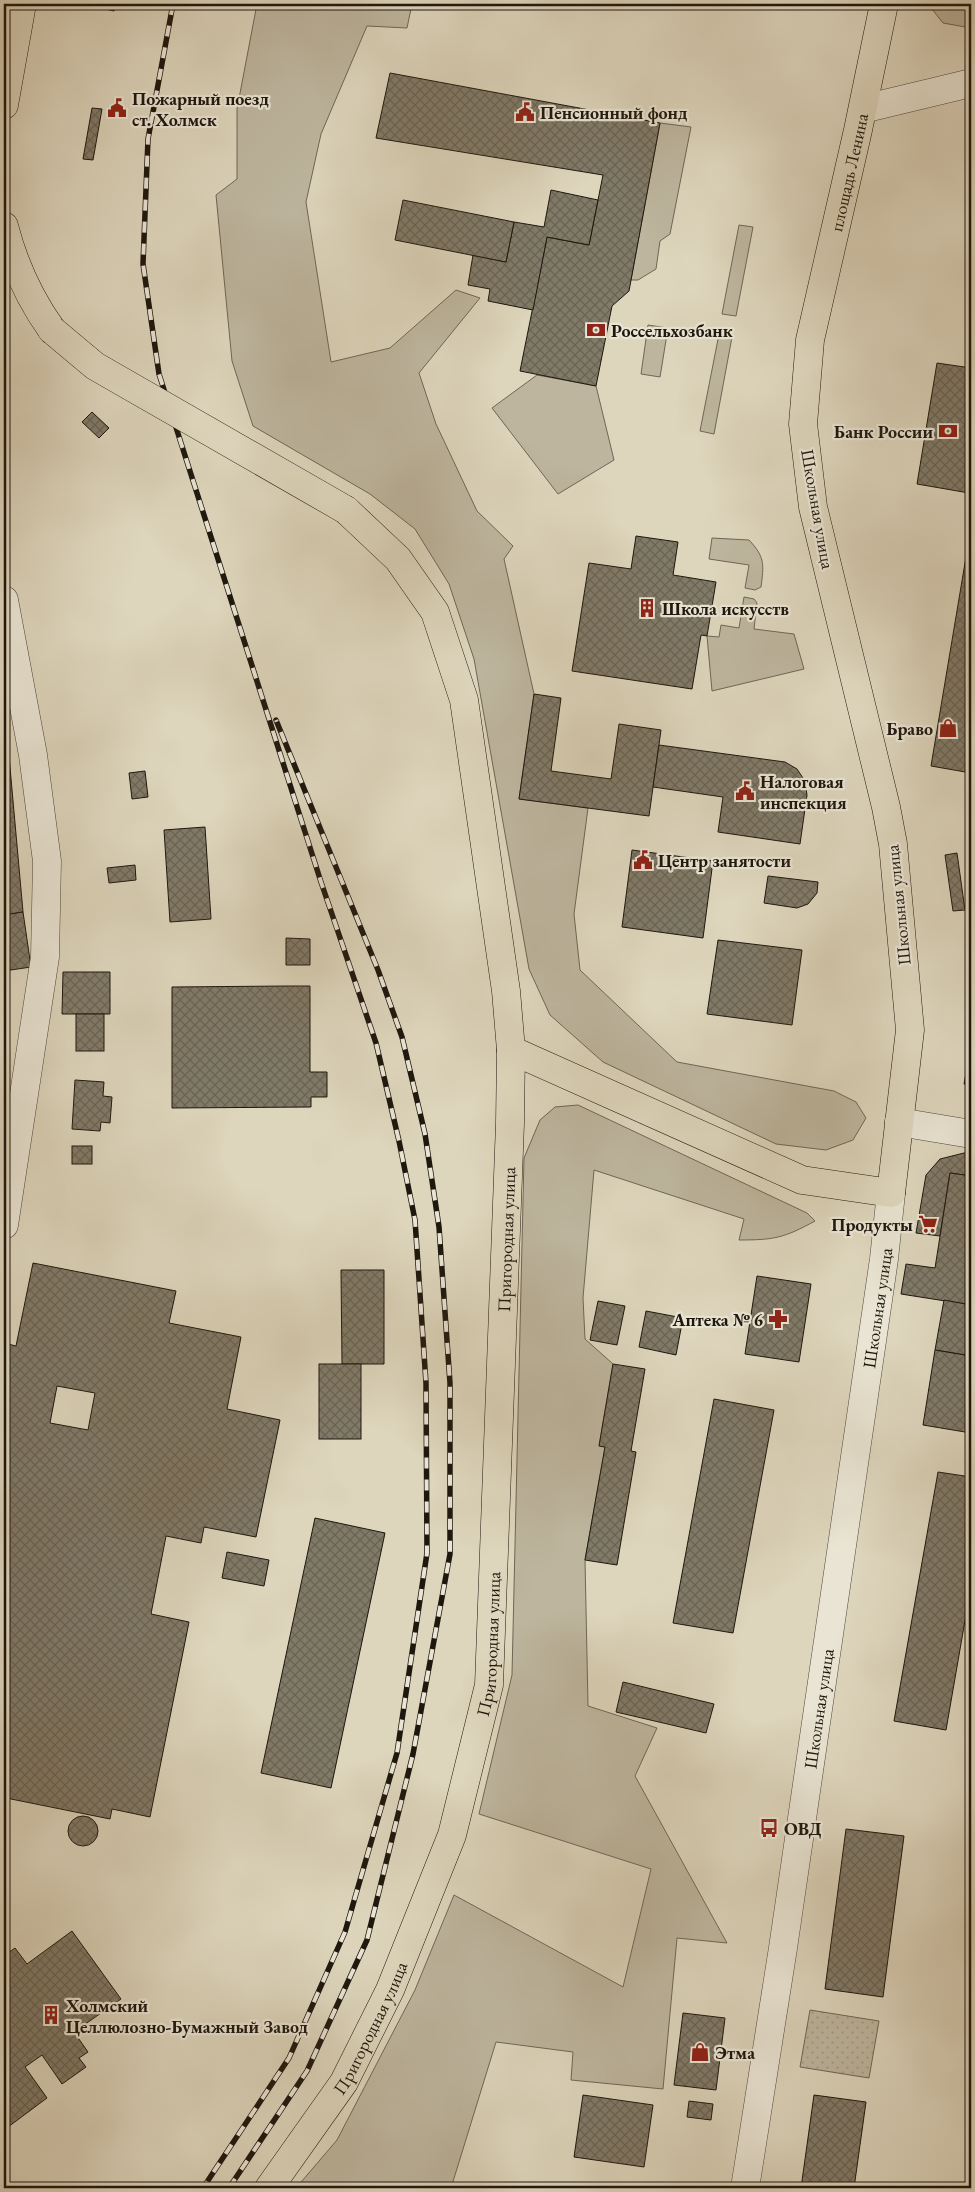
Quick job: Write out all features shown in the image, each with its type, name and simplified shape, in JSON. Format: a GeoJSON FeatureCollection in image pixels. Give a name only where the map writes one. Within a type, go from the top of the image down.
{"type":"FeatureCollection","features":[{"type":"Feature","properties":{"kind":"main road"},"geometry":{"type":"LineString","coordinates":[[4,105],[22,4]]}},
{"type":"Feature","properties":{"kind":"main road","name":"площадь Ленина"},"geometry":{"type":"LineString","coordinates":[[810,340],[884,4]]}},
{"type":"Feature","properties":{"kind":"main road","name":"Пригородная улица"},"geometry":{"type":"LineString","coordinates":[[4,226],[12,258],[33,303],[52,330],[95,366],[346,510],[398,559],[434,612],[464,700],[503,972],[512,1050],[500,1431],[489,1685],[452,1835],[390,1990],[344,2082],[269,2188]]}},
{"type":"Feature","properties":{"kind":"main road","name":"Школьная улица"},"geometry":{"type":"LineString","coordinates":[[810,340],[803,424],[814,507],[886,807],[893,844],[910,1030],[891,1193]]}},
{"type":"Feature","properties":{"kind":"main road"},"geometry":{"type":"LineString","coordinates":[[512,1050],[802,1180],[891,1193]]}},
{"type":"Feature","properties":{"kind":"street"},"geometry":{"type":"LineString","coordinates":[[862,109],[971,83]]}},
{"type":"Feature","properties":{"kind":"street"},"geometry":{"type":"LineString","coordinates":[[4,600],[33,755],[47,861],[45,957],[4,1225]]}},
{"type":"Feature","properties":{"kind":"street"},"geometry":{"type":"LineString","coordinates":[[899,1122],[971,1134]]}},
{"type":"Feature","properties":{"kind":"street","name":"Школьная улица"},"geometry":{"type":"LineString","coordinates":[[745,2188],[783,1948],[882,1269],[891,1193]]}},
{"type":"Feature","properties":{"kind":"shaded area"},"geometry":{"type":"Polygon","coordinates":[[[257,4],[412,4],[407,28],[367,26],[321,134],[306,202],[331,362],[390,348],[456,290],[480,298],[419,373],[436,424],[477,511],[513,546],[504,559],[534,694],[519,799],[588,808],[574,914],[580,970],[677,1062],[834,1091],[856,1102],[866,1118],[853,1140],[826,1150],[776,1144],[603,1062],[550,1015],[529,969],[474,659],[449,584],[415,529],[370,494],[253,426],[232,361],[216,195],[237,179],[237,109],[257,4]]]}},
{"type":"Feature","properties":{"kind":"shaded area"},"geometry":{"type":"Polygon","coordinates":[[[928,4],[968,7],[971,4],[971,28],[943,23],[928,4]]]}},
{"type":"Feature","properties":{"kind":"shaded area"},"geometry":{"type":"Polygon","coordinates":[[[660,123],[691,127],[670,234],[660,241],[656,269],[638,280],[631,280],[660,123]]]}},
{"type":"Feature","properties":{"kind":"shaded area"},"geometry":{"type":"Polygon","coordinates":[[[739,225],[753,227],[736,316],[722,314],[739,225]]]}},
{"type":"Feature","properties":{"kind":"shaded area"},"geometry":{"type":"Polygon","coordinates":[[[648,325],[668,328],[660,377],[641,374],[648,325]]]}},
{"type":"Feature","properties":{"kind":"shaded area"},"geometry":{"type":"Polygon","coordinates":[[[719,334],[732,337],[714,434],[700,431],[719,334]]]}},
{"type":"Feature","properties":{"kind":"shaded area"},"geometry":{"type":"Polygon","coordinates":[[[537,375],[596,386],[614,460],[558,494],[492,408],[537,375]]]}},
{"type":"Feature","properties":{"kind":"shaded area"},"geometry":{"type":"Polygon","coordinates":[[[712,538],[749,540],[761,556],[763,572],[761,587],[755,590],[745,588],[749,565],[709,559],[712,538]]]}},
{"type":"Feature","properties":{"kind":"shaded area"},"geometry":{"type":"Polygon","coordinates":[[[744,597],[754,599],[757,603],[754,629],[794,634],[804,669],[712,691],[707,636],[719,637],[721,625],[739,628],[744,597]]]}},
{"type":"Feature","properties":{"kind":"shaded area"},"geometry":{"type":"Polygon","coordinates":[[[578,1105],[807,1213],[815,1221],[779,1237],[739,1240],[744,1219],[594,1170],[583,1298],[585,1339],[613,1364],[599,1446],[605,1447],[585,1560],[588,1706],[657,1728],[635,1776],[727,1943],[677,1938],[663,2089],[571,2080],[573,2052],[496,2042],[451,2188],[296,2188],[337,2140],[415,1990],[454,1895],[623,1987],[651,1869],[479,1814],[512,1675],[524,1158],[540,1120],[555,1107],[578,1105]]]}},
{"type":"Feature","properties":{"kind":"shaded area"},"geometry":{"type":"Polygon","coordinates":[[[810,2010],[879,2021],[869,2078],[800,2067],[810,2010]]]}},
{"type":"Feature","properties":{"kind":"building"},"geometry":{"type":"Polygon","coordinates":[[[85,4],[116,4],[114,11],[85,4]]]}},
{"type":"Feature","properties":{"kind":"building"},"geometry":{"type":"Polygon","coordinates":[[[390,73],[660,123],[629,291],[612,306],[596,386],[520,371],[547,237],[589,245],[603,175],[376,138],[390,73]]]}},
{"type":"Feature","properties":{"kind":"building"},"geometry":{"type":"Polygon","coordinates":[[[92,108],[102,109],[93,160],[83,159],[92,108]]]}},
{"type":"Feature","properties":{"kind":"building"},"geometry":{"type":"Polygon","coordinates":[[[551,190],[598,200],[589,245],[547,237],[533,310],[488,301],[490,289],[468,285],[473,255],[506,262],[514,222],[544,227],[551,190]]]}},
{"type":"Feature","properties":{"kind":"building"},"geometry":{"type":"Polygon","coordinates":[[[403,200],[514,222],[506,262],[395,240],[403,200]]]}},
{"type":"Feature","properties":{"kind":"building","name":"Банк России"},"geometry":{"type":"Polygon","coordinates":[[[937,363],[971,368],[971,480],[969,493],[917,484],[937,363]]]}},
{"type":"Feature","properties":{"kind":"building"},"geometry":{"type":"Polygon","coordinates":[[[92,412],[109,428],[99,438],[82,422],[92,412]]]}},
{"type":"Feature","properties":{"kind":"building","name":"Школа искусств"},"geometry":{"type":"Polygon","coordinates":[[[636,536],[678,542],[673,575],[716,582],[707,636],[701,635],[692,689],[572,671],[589,563],[631,569],[636,536]]]}},
{"type":"Feature","properties":{"kind":"building"},"geometry":{"type":"Polygon","coordinates":[[[967,551],[971,552],[971,773],[931,766],[967,551]]]}},
{"type":"Feature","properties":{"kind":"building"},"geometry":{"type":"Polygon","coordinates":[[[534,694],[561,698],[551,771],[611,779],[619,724],[661,730],[649,816],[519,799],[534,694]]]}},
{"type":"Feature","properties":{"kind":"building"},"geometry":{"type":"Polygon","coordinates":[[[4,745],[8,745],[23,912],[4,915],[4,745]]]}},
{"type":"Feature","properties":{"kind":"building","name":"Налоговая инспекция"},"geometry":{"type":"Polygon","coordinates":[[[659,745],[785,762],[797,769],[805,781],[807,795],[800,844],[718,832],[723,797],[653,787],[659,745]]]}},
{"type":"Feature","properties":{"kind":"building"},"geometry":{"type":"Polygon","coordinates":[[[145,771],[148,797],[132,799],[129,773],[145,771]]]}},
{"type":"Feature","properties":{"kind":"building"},"geometry":{"type":"Polygon","coordinates":[[[205,827],[211,919],[170,922],[164,830],[205,827]]]}},
{"type":"Feature","properties":{"kind":"building"},"geometry":{"type":"Polygon","coordinates":[[[632,850],[713,861],[703,938],[622,927],[632,850]]]}},
{"type":"Feature","properties":{"kind":"building"},"geometry":{"type":"Polygon","coordinates":[[[957,853],[965,910],[953,911],[945,855],[957,853]]]}},
{"type":"Feature","properties":{"kind":"building"},"geometry":{"type":"Polygon","coordinates":[[[135,865],[136,880],[109,883],[107,868],[135,865]]]}},
{"type":"Feature","properties":{"kind":"building"},"geometry":{"type":"Polygon","coordinates":[[[768,876],[818,882],[817,893],[808,904],[797,908],[764,903],[768,876]]]}},
{"type":"Feature","properties":{"kind":"building"},"geometry":{"type":"Polygon","coordinates":[[[23,912],[31,967],[4,971],[4,915],[23,912]]]}},
{"type":"Feature","properties":{"kind":"building"},"geometry":{"type":"Polygon","coordinates":[[[286,938],[310,939],[310,965],[286,965],[286,938]]]}},
{"type":"Feature","properties":{"kind":"building"},"geometry":{"type":"Polygon","coordinates":[[[718,940],[802,950],[792,1025],[707,1014],[718,940]]]}},
{"type":"Feature","properties":{"kind":"building"},"geometry":{"type":"Polygon","coordinates":[[[63,972],[110,972],[110,1014],[62,1014],[63,972]]]}},
{"type":"Feature","properties":{"kind":"building"},"geometry":{"type":"Polygon","coordinates":[[[310,986],[310,1072],[327,1072],[327,1097],[311,1097],[311,1107],[172,1108],[172,987],[310,986]]]}},
{"type":"Feature","properties":{"kind":"building"},"geometry":{"type":"Polygon","coordinates":[[[76,1014],[104,1014],[104,1051],[76,1051],[76,1014]]]}},
{"type":"Feature","properties":{"kind":"building"},"geometry":{"type":"Polygon","coordinates":[[[971,1046],[971,1086],[964,1084],[971,1046]]]}},
{"type":"Feature","properties":{"kind":"building"},"geometry":{"type":"Polygon","coordinates":[[[75,1080],[104,1082],[103,1096],[112,1097],[110,1123],[101,1122],[100,1131],[72,1129],[75,1080]]]}},
{"type":"Feature","properties":{"kind":"building"},"geometry":{"type":"Polygon","coordinates":[[[72,1146],[92,1146],[92,1164],[72,1164],[72,1146]]]}},
{"type":"Feature","properties":{"kind":"building"},"geometry":{"type":"Polygon","coordinates":[[[964,1153],[971,1154],[971,1176],[950,1173],[940,1236],[916,1233],[926,1175],[940,1159],[964,1153]]]}},
{"type":"Feature","properties":{"kind":"building"},"geometry":{"type":"Polygon","coordinates":[[[950,1173],[971,1176],[971,1305],[901,1294],[906,1264],[935,1268],[950,1173]]]}},
{"type":"Feature","properties":{"kind":"building"},"geometry":{"type":"Polygon","coordinates":[[[33,1263],[176,1291],[169,1323],[241,1337],[227,1409],[280,1420],[256,1537],[204,1527],[201,1543],[166,1536],[151,1614],[189,1622],[150,1817],[112,1809],[110,1819],[6,1798],[8,1786],[4,1785],[4,1343],[16,1346],[33,1263]],[[57,1386],[50,1423],[88,1430],[95,1393],[57,1386]]]}},
{"type":"Feature","properties":{"kind":"building"},"geometry":{"type":"Polygon","coordinates":[[[341,1270],[384,1270],[384,1364],[342,1364],[341,1270]]]}},
{"type":"Feature","properties":{"kind":"building","name":"Аптека № 6"},"geometry":{"type":"Polygon","coordinates":[[[757,1276],[811,1284],[799,1362],[745,1354],[757,1276]]]}},
{"type":"Feature","properties":{"kind":"building"},"geometry":{"type":"Polygon","coordinates":[[[944,1300],[971,1305],[971,1356],[935,1350],[944,1300]]]}},
{"type":"Feature","properties":{"kind":"building"},"geometry":{"type":"Polygon","coordinates":[[[598,1301],[625,1306],[617,1345],[590,1340],[598,1301]]]}},
{"type":"Feature","properties":{"kind":"building"},"geometry":{"type":"Polygon","coordinates":[[[646,1311],[683,1318],[676,1355],[639,1347],[646,1311]]]}},
{"type":"Feature","properties":{"kind":"building"},"geometry":{"type":"Polygon","coordinates":[[[935,1350],[971,1356],[971,1433],[923,1425],[935,1350]]]}},
{"type":"Feature","properties":{"kind":"building"},"geometry":{"type":"Polygon","coordinates":[[[319,1364],[361,1364],[361,1439],[319,1439],[319,1364]]]}},
{"type":"Feature","properties":{"kind":"building"},"geometry":{"type":"Polygon","coordinates":[[[613,1364],[645,1369],[631,1451],[636,1452],[617,1565],[585,1560],[605,1447],[599,1446],[613,1364]]]}},
{"type":"Feature","properties":{"kind":"building"},"geometry":{"type":"Polygon","coordinates":[[[714,1399],[774,1410],[733,1633],[673,1623],[714,1399]]]}},
{"type":"Feature","properties":{"kind":"building"},"geometry":{"type":"Polygon","coordinates":[[[938,1472],[971,1477],[971,1586],[946,1730],[894,1721],[938,1472]]]}},
{"type":"Feature","properties":{"kind":"building"},"geometry":{"type":"Polygon","coordinates":[[[315,1518],[385,1533],[331,1788],[261,1773],[315,1518]]]}},
{"type":"Feature","properties":{"kind":"building"},"geometry":{"type":"Polygon","coordinates":[[[227,1552],[269,1560],[264,1586],[222,1578],[227,1552]]]}},
{"type":"Feature","properties":{"kind":"building"},"geometry":{"type":"Polygon","coordinates":[[[623,1682],[714,1704],[706,1733],[616,1712],[623,1682]]]}},
{"type":"Feature","properties":{"kind":"building"},"geometry":{"type":"Polygon","coordinates":[[[83,1816],[93,1821],[98,1831],[93,1841],[83,1846],[73,1841],[68,1831],[73,1821],[83,1816]]]}},
{"type":"Feature","properties":{"kind":"building"},"geometry":{"type":"Polygon","coordinates":[[[846,1829],[904,1836],[883,1997],[825,1989],[846,1829]]]}},
{"type":"Feature","properties":{"kind":"building","name":"Холмский Целлюлозно-Бумажный Завод"},"geometry":{"type":"Polygon","coordinates":[[[72,1931],[121,1999],[74,2032],[88,2052],[79,2058],[86,2067],[62,2084],[42,2055],[25,2067],[47,2098],[4,2130],[4,1956],[15,1948],[27,1964],[72,1931]]]}},
{"type":"Feature","properties":{"kind":"building","name":"Этма"},"geometry":{"type":"Polygon","coordinates":[[[683,2013],[725,2018],[716,2090],[674,2085],[683,2013]]]}},
{"type":"Feature","properties":{"kind":"building"},"geometry":{"type":"Polygon","coordinates":[[[583,2095],[653,2105],[644,2167],[574,2157],[583,2095]]]}},
{"type":"Feature","properties":{"kind":"building"},"geometry":{"type":"Polygon","coordinates":[[[814,2095],[866,2102],[854,2188],[801,2188],[814,2095]]]}},
{"type":"Feature","properties":{"kind":"building"},"geometry":{"type":"Polygon","coordinates":[[[689,2101],[713,2104],[711,2120],[687,2117],[689,2101]]]}},
{"type":"Feature","properties":{"kind":"railway"},"geometry":{"type":"LineString","coordinates":[[173,4],[148,139],[143,264],[159,374],[321,882],[376,1043],[415,1220],[426,1383],[427,1553],[397,1753],[345,1932],[289,2058],[203,2188]]}},
{"type":"Feature","properties":{"kind":"railway"},"geometry":{"type":"LineString","coordinates":[[229,2188],[307,2071],[367,1940],[413,1754],[450,1554],[450,1383],[439,1227],[425,1134],[402,1037],[378,970],[276,720]]}},
{"type":"Feature","properties":{"kind":"place","name":"Пожарный поезд ст. Холмск"},"geometry":{"type":"Point","coordinates":[117,108]}},
{"type":"Feature","properties":{"kind":"place","name":"Пенсионный фонд"},"geometry":{"type":"Point","coordinates":[525,112]}},
{"type":"Feature","properties":{"kind":"place","name":"Россельхозбанк"},"geometry":{"type":"Point","coordinates":[596,330]}},
{"type":"Feature","properties":{"kind":"place","name":"Банк России"},"geometry":{"type":"Point","coordinates":[948,431]}},
{"type":"Feature","properties":{"kind":"place","name":"Школа искусств"},"geometry":{"type":"Point","coordinates":[647,608]}},
{"type":"Feature","properties":{"kind":"place","name":"Браво"},"geometry":{"type":"Point","coordinates":[948,728]}},
{"type":"Feature","properties":{"kind":"place","name":"Налоговая инспекция"},"geometry":{"type":"Point","coordinates":[745,791]}},
{"type":"Feature","properties":{"kind":"place","name":"Центр занятости"},"geometry":{"type":"Point","coordinates":[643,860]}},
{"type":"Feature","properties":{"kind":"place","name":"Продукты"},"geometry":{"type":"Point","coordinates":[928,1224]}},
{"type":"Feature","properties":{"kind":"place","name":"Аптека № 6"},"geometry":{"type":"Point","coordinates":[778,1319]}},
{"type":"Feature","properties":{"kind":"place","name":"ОВД"},"geometry":{"type":"Point","coordinates":[769,1828]}},
{"type":"Feature","properties":{"kind":"place","name":"Холмский Целлюлозно-Бумажный Завод"},"geometry":{"type":"Point","coordinates":[51,2015]}},
{"type":"Feature","properties":{"kind":"place","name":"Этма"},"geometry":{"type":"Point","coordinates":[700,2052]}}]}
